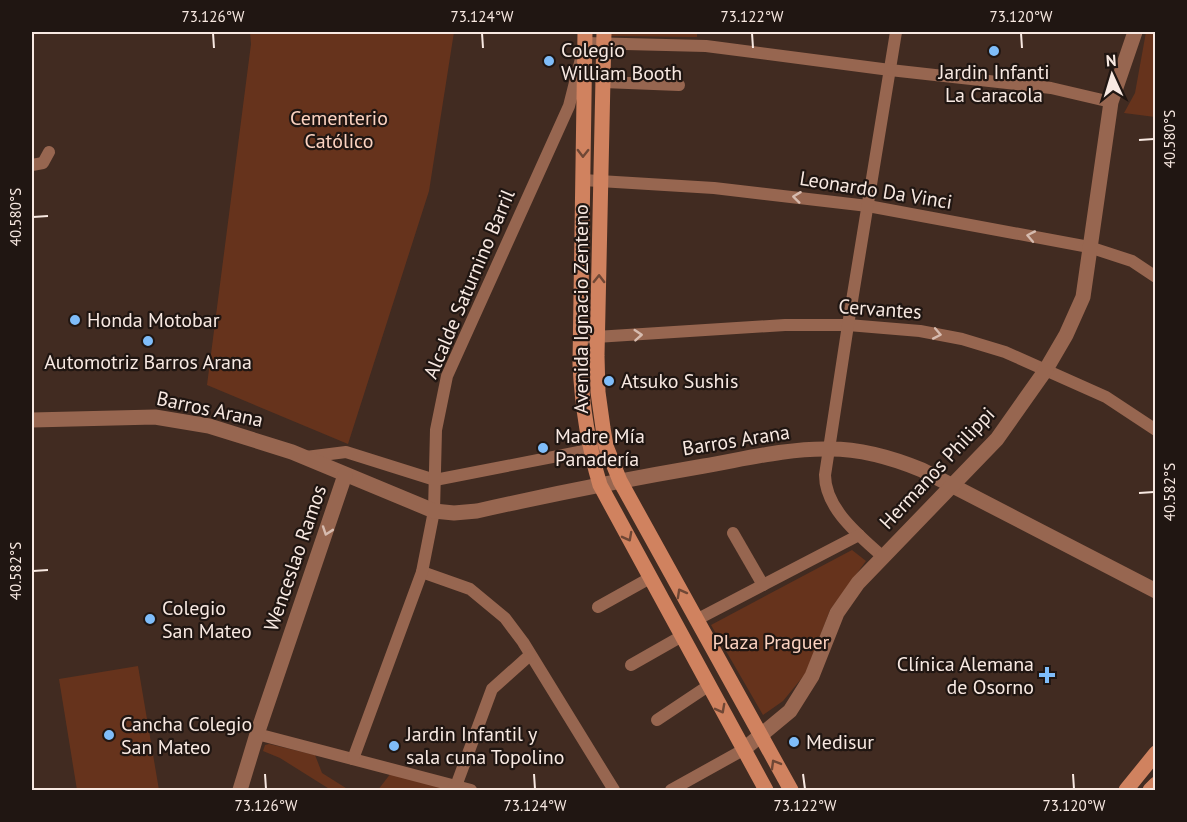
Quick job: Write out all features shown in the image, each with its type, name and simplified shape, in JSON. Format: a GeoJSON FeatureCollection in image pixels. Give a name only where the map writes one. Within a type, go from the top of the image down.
{"type":"FeatureCollection","features":[{"type":"Feature","properties":{"kind":"main road","name":"Avenida Ignacio Zenteno"},"geometry":{"type":"LineString","coordinates":[[585,37],[580,338],[581,391],[590,450],[600,486],[766,790]]}},
{"type":"Feature","properties":{"kind":"main road","name":"Avenida Ignacio Zenteno"},"geometry":{"type":"LineString","coordinates":[[604,37],[598,392],[606,446],[620,481],[791,790]]}},
{"type":"Feature","properties":{"kind":"main road"},"geometry":{"type":"LineString","coordinates":[[1126,790],[1155,753]]}},
{"type":"Feature","properties":{"kind":"main road"},"geometry":{"type":"LineString","coordinates":[[1150,790],[1155,784]]}},
{"type":"Feature","properties":{"kind":"street"},"geometry":{"type":"LineString","coordinates":[[706,32],[706,46]]}},
{"type":"Feature","properties":{"kind":"street"},"geometry":{"type":"LineString","coordinates":[[883,557],[859,535],[833,505],[827,492],[825,475],[896,32]]}},
{"type":"Feature","properties":{"kind":"street","name":"Hermanos Philippi"},"geometry":{"type":"LineString","coordinates":[[671,790],[743,750],[790,711],[812,676],[837,613],[858,583],[997,439],[1045,371],[1083,297],[1111,102],[1135,32]]}},
{"type":"Feature","properties":{"kind":"street"},"geometry":{"type":"LineString","coordinates":[[585,37],[706,46],[1051,88],[1111,102]]}},
{"type":"Feature","properties":{"kind":"street","name":"Alcalde Saturnino Barril"},"geometry":{"type":"LineString","coordinates":[[353,759],[422,572],[434,511],[436,430],[447,376],[569,106],[585,37]]}},
{"type":"Feature","properties":{"kind":"street"},"geometry":{"type":"LineString","coordinates":[[603,82],[679,85]]}},
{"type":"Feature","properties":{"kind":"street"},"geometry":{"type":"LineString","coordinates":[[569,106],[581,107],[584,115]]}},
{"type":"Feature","properties":{"kind":"street"},"geometry":{"type":"LineString","coordinates":[[32,165],[43,164],[49,152]]}},
{"type":"Feature","properties":{"kind":"street","name":"Leonardo Da Vinci"},"geometry":{"type":"LineString","coordinates":[[583,180],[714,188],[868,206],[1089,247],[1132,261],[1155,277]]}},
{"type":"Feature","properties":{"kind":"street","name":"Cervantes"},"geometry":{"type":"LineString","coordinates":[[580,338],[784,325],[848,325],[920,331],[962,339],[1005,352],[1106,397],[1155,430]]}},
{"type":"Feature","properties":{"kind":"street","name":"Barros Arana"},"geometry":{"type":"LineString","coordinates":[[32,420],[155,417],[236,433],[306,458],[434,511],[454,513],[477,511],[620,481],[792,451],[850,450],[889,458],[922,470],[1155,591]]}},
{"type":"Feature","properties":{"kind":"street","name":"Barros Arana"},"geometry":{"type":"LineString","coordinates":[[306,458],[346,452],[435,480],[606,446]]}},
{"type":"Feature","properties":{"kind":"street","name":"Wenceslao Ramos"},"geometry":{"type":"LineString","coordinates":[[240,790],[345,475]]}},
{"type":"Feature","properties":{"kind":"street"},"geometry":{"type":"LineString","coordinates":[[733,533],[763,585]]}},
{"type":"Feature","properties":{"kind":"street"},"geometry":{"type":"LineString","coordinates":[[696,620],[859,535]]}},
{"type":"Feature","properties":{"kind":"street"},"geometry":{"type":"LineString","coordinates":[[422,572],[470,589],[505,618],[614,790]]}},
{"type":"Feature","properties":{"kind":"street"},"geometry":{"type":"LineString","coordinates":[[598,607],[650,578]]}},
{"type":"Feature","properties":{"kind":"street"},"geometry":{"type":"LineString","coordinates":[[632,665],[682,636]]}},
{"type":"Feature","properties":{"kind":"street"},"geometry":{"type":"LineString","coordinates":[[454,788],[492,689],[530,655]]}},
{"type":"Feature","properties":{"kind":"street"},"geometry":{"type":"LineString","coordinates":[[657,720],[708,686]]}},
{"type":"Feature","properties":{"kind":"street"},"geometry":{"type":"LineString","coordinates":[[257,734],[454,788],[471,790]]}},
{"type":"Feature","properties":{"kind":"green space","name":"Cementerio Católico"},"geometry":{"type":"Polygon","coordinates":[[[250,32],[454,32],[429,191],[348,444],[207,385],[251,44],[250,32]]]}},
{"type":"Feature","properties":{"kind":"green space"},"geometry":{"type":"Polygon","coordinates":[[[610,32],[697,32],[697,37],[610,36],[610,32]]]}},
{"type":"Feature","properties":{"kind":"green space"},"geometry":{"type":"Polygon","coordinates":[[[1146,32],[1155,32],[1155,117],[1124,113],[1135,93],[1146,32]]]}},
{"type":"Feature","properties":{"kind":"green space","name":"Plaza Praguer"},"geometry":{"type":"Polygon","coordinates":[[[852,550],[866,561],[830,610],[806,673],[783,701],[763,715],[711,625],[852,550]]]}},
{"type":"Feature","properties":{"kind":"green space","name":"Cancha Colegio San Mateo"},"geometry":{"type":"Polygon","coordinates":[[[138,666],[159,790],[77,790],[59,679],[138,666]]]}},
{"type":"Feature","properties":{"kind":"green space"},"geometry":{"type":"Polygon","coordinates":[[[265,745],[315,755],[322,773],[349,790],[331,790],[280,758],[263,751],[265,745]]]}},
{"type":"Feature","properties":{"kind":"green space"},"geometry":{"type":"Polygon","coordinates":[[[391,773],[444,787],[446,790],[378,790],[391,773]]]}},
{"type":"Feature","properties":{"kind":"place","name":"Jardin Infanti La Caracola"},"geometry":{"type":"Point","coordinates":[994,51]}},
{"type":"Feature","properties":{"kind":"place","name":"Colegio William Booth"},"geometry":{"type":"Point","coordinates":[549,61]}},
{"type":"Feature","properties":{"kind":"place","name":"Honda Motobar"},"geometry":{"type":"Point","coordinates":[75,320]}},
{"type":"Feature","properties":{"kind":"place","name":"Automotriz Barros Arana"},"geometry":{"type":"Point","coordinates":[148,341]}},
{"type":"Feature","properties":{"kind":"place","name":"Atsuko Sushis"},"geometry":{"type":"Point","coordinates":[609,381]}},
{"type":"Feature","properties":{"kind":"place","name":"Madre Mía Panadería"},"geometry":{"type":"Point","coordinates":[543,448]}},
{"type":"Feature","properties":{"kind":"place","name":"Colegio San Mateo"},"geometry":{"type":"Point","coordinates":[150,619]}},
{"type":"Feature","properties":{"kind":"place","name":"Clínica Alemana de Osorno"},"geometry":{"type":"Point","coordinates":[1047,675]}},
{"type":"Feature","properties":{"kind":"place","name":"Cancha Colegio San Mateo"},"geometry":{"type":"Point","coordinates":[109,735]}},
{"type":"Feature","properties":{"kind":"place","name":"Medisur"},"geometry":{"type":"Point","coordinates":[794,742]}},
{"type":"Feature","properties":{"kind":"place","name":"Jardin Infantil y sala cuna Topolino"},"geometry":{"type":"Point","coordinates":[394,746]}}]}
